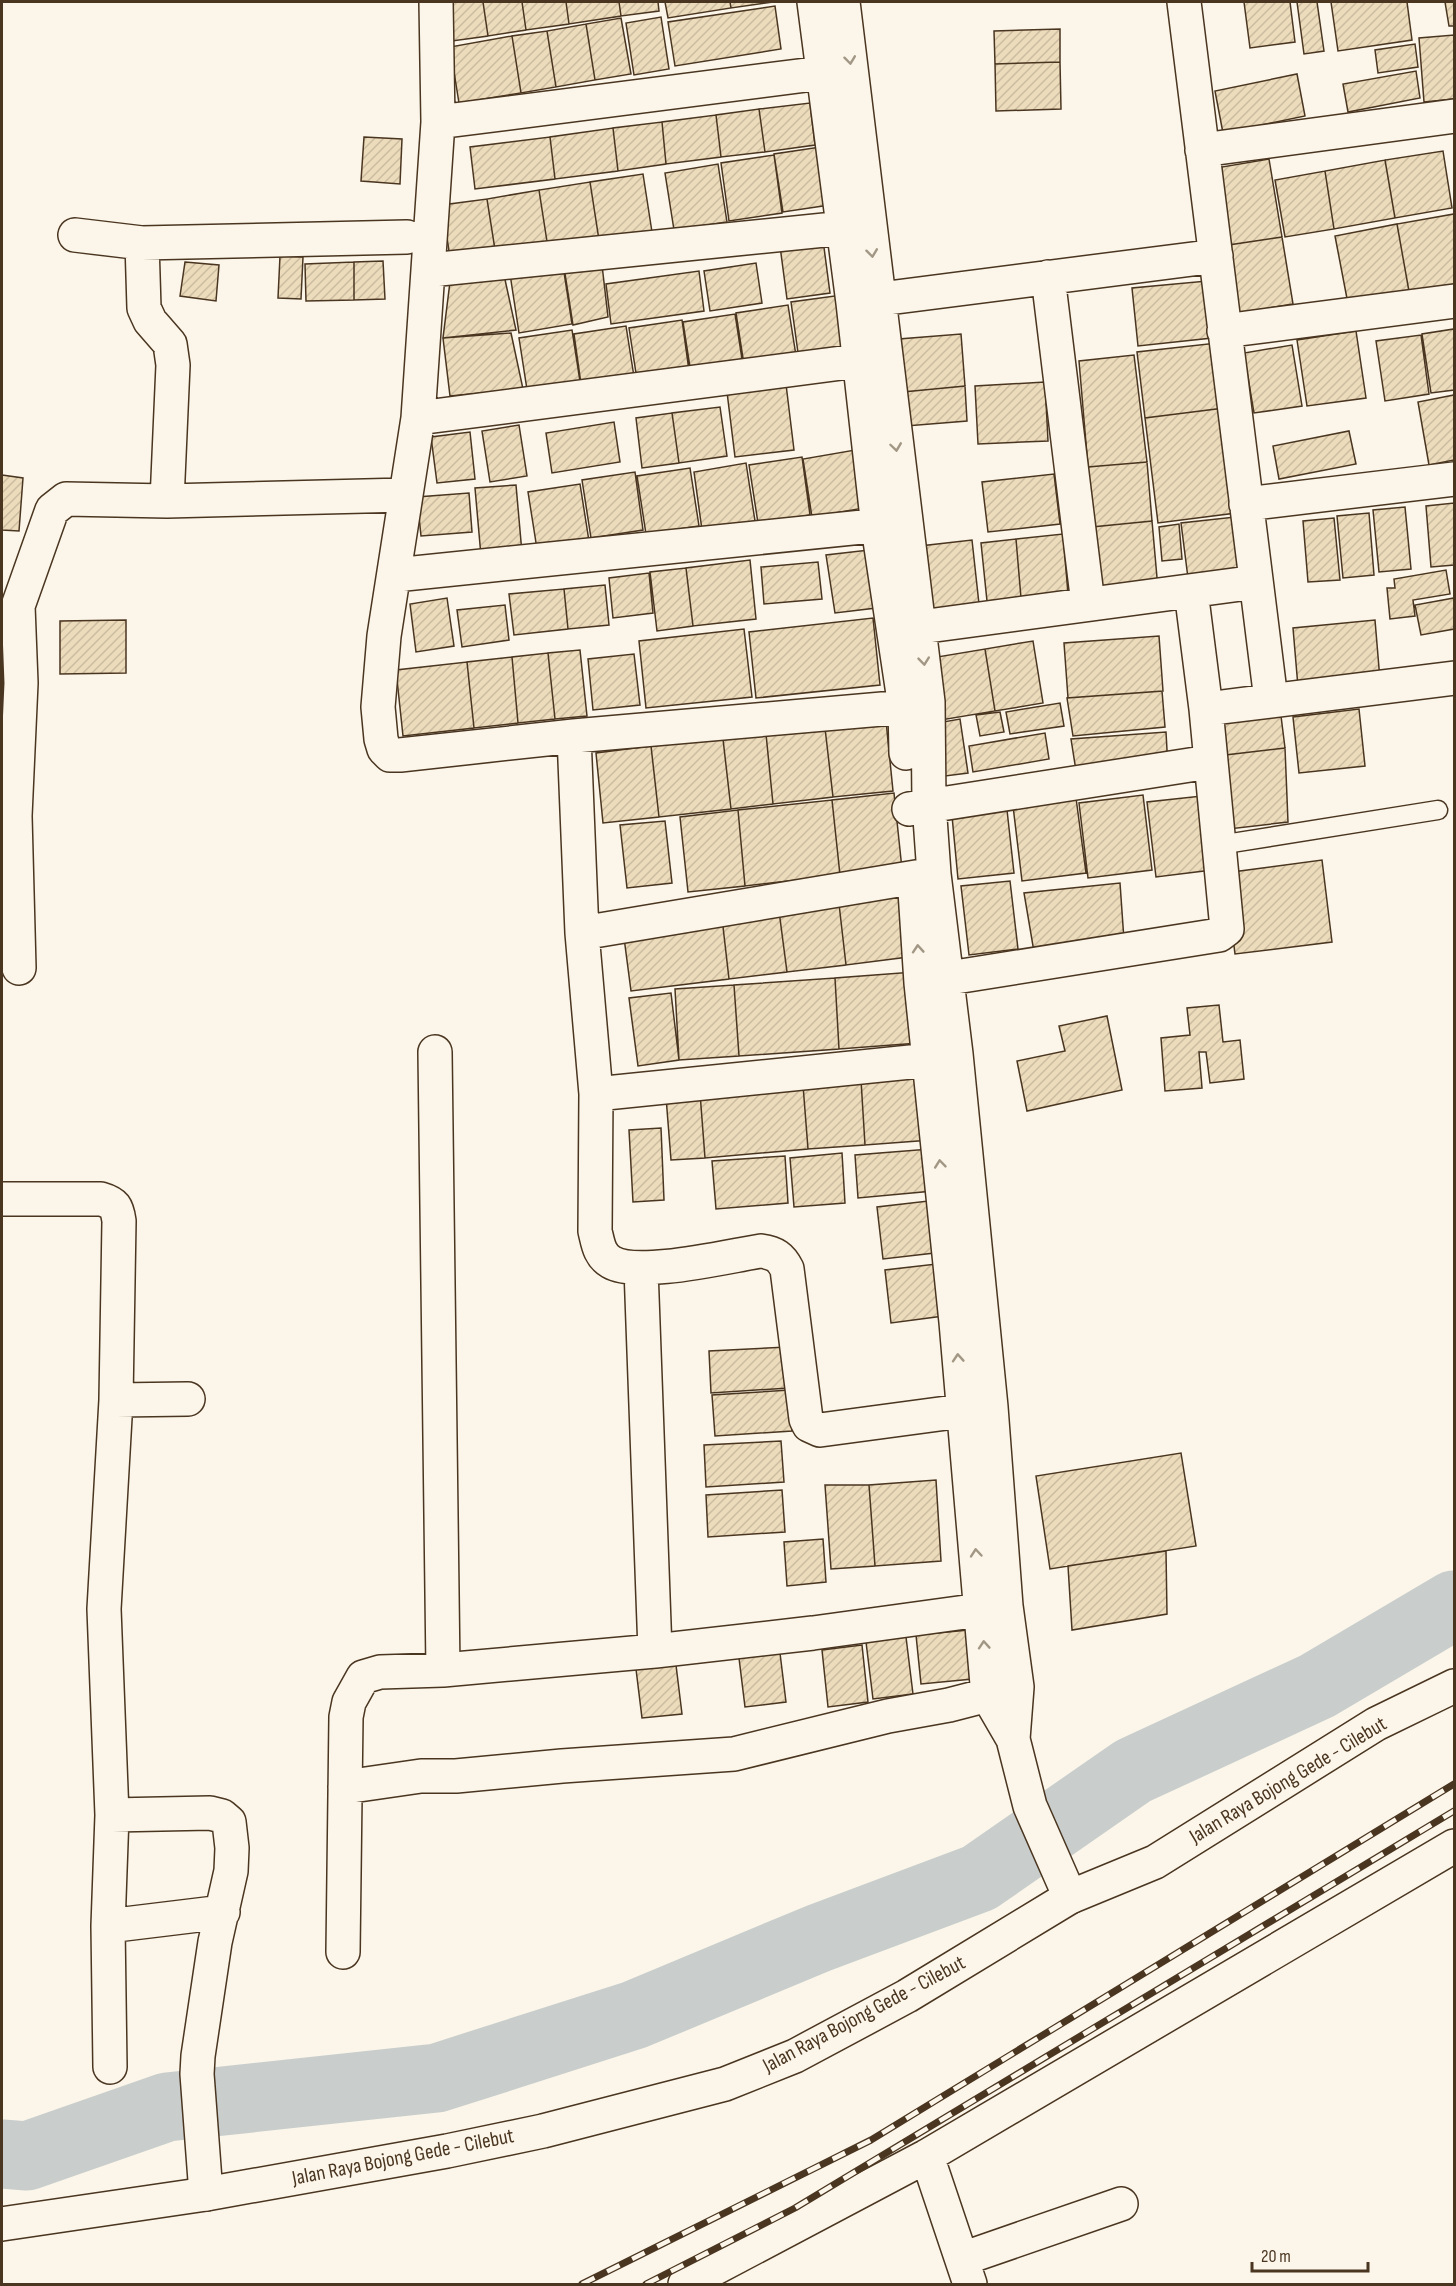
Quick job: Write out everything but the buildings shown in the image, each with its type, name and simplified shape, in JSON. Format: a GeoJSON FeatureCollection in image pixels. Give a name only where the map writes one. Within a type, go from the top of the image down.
{"type":"FeatureCollection","features":[{"type":"Feature","properties":{"kind":"street"},"geometry":{"type":"LineString","coordinates":[[436,2],[438,122],[430,270],[418,418],[384,636],[378,707],[384,749],[390,755],[917,704]]}},
{"type":"Feature","properties":{"kind":"street"},"geometry":{"type":"LineString","coordinates":[[814,2],[844,228],[865,301]]}},
{"type":"Feature","properties":{"kind":"street"},"geometry":{"type":"LineString","coordinates":[[843,2],[871,359],[917,704],[918,807],[933,981],[943,1057],[1003,1691],[1030,1806],[1065,1888]]}},
{"type":"Feature","properties":{"kind":"street"},"geometry":{"type":"LineString","coordinates":[[1184,2],[1271,700]]}},
{"type":"Feature","properties":{"kind":"street"},"geometry":{"type":"LineString","coordinates":[[438,122],[822,73]]}},
{"type":"Feature","properties":{"kind":"street"},"geometry":{"type":"LineString","coordinates":[[1202,150],[1455,116]]}},
{"type":"Feature","properties":{"kind":"street"},"geometry":{"type":"LineString","coordinates":[[430,270],[844,228]]}},
{"type":"Feature","properties":{"kind":"street"},"geometry":{"type":"LineString","coordinates":[[75,235],[142,243],[407,237]]}},
{"type":"Feature","properties":{"kind":"street"},"geometry":{"type":"LineString","coordinates":[[142,243],[144,309],[150,321],[170,344],[173,365],[167,501]]}},
{"type":"Feature","properties":{"kind":"street"},"geometry":{"type":"LineString","coordinates":[[865,301],[1216,256]]}},
{"type":"Feature","properties":{"kind":"street"},"geometry":{"type":"LineString","coordinates":[[1048,277],[1088,604]]}},
{"type":"Feature","properties":{"kind":"street"},"geometry":{"type":"LineString","coordinates":[[1224,331],[1455,301]]}},
{"type":"Feature","properties":{"kind":"street"},"geometry":{"type":"LineString","coordinates":[[418,418],[871,359]]}},
{"type":"Feature","properties":{"kind":"street"},"geometry":{"type":"LineString","coordinates":[[1246,504],[1455,479]]}},
{"type":"Feature","properties":{"kind":"street"},"geometry":{"type":"LineString","coordinates":[[19,968],[8,816],[21,683],[10,606],[52,510],[66,499],[167,501],[405,495]]}},
{"type":"Feature","properties":{"kind":"street"},"geometry":{"type":"LineString","coordinates":[[395,575],[892,525]]}},
{"type":"Feature","properties":{"kind":"street"},"geometry":{"type":"LineString","coordinates":[[907,629],[1256,582]]}},
{"type":"Feature","properties":{"kind":"street"},"geometry":{"type":"LineString","coordinates":[[933,981],[1219,935],[1228,924],[1209,762],[1206,709],[1191,591]]}},
{"type":"Feature","properties":{"kind":"street"},"geometry":{"type":"LineString","coordinates":[[1206,709],[1455,678]]}},
{"type":"Feature","properties":{"kind":"street"},"geometry":{"type":"LineString","coordinates":[[574,736],[582,933],[596,1094],[595,1231],[599,1249],[613,1264],[641,1269],[761,1251],[774,1253],[783,1260],[787,1269],[806,1419],[813,1428],[820,1430],[977,1409]]}},
{"type":"Feature","properties":{"kind":"street"},"geometry":{"type":"LineString","coordinates":[[918,807],[1209,762]]}},
{"type":"Feature","properties":{"kind":"street"},"geometry":{"type":"LineString","coordinates":[[582,933],[924,876]]}},
{"type":"Feature","properties":{"kind":"street"},"geometry":{"type":"LineString","coordinates":[[435,1052],[443,1670]]}},
{"type":"Feature","properties":{"kind":"street"},"geometry":{"type":"LineString","coordinates":[[596,1094],[943,1057]]}},
{"type":"Feature","properties":{"kind":"street"},"geometry":{"type":"LineString","coordinates":[[2,1199],[101,1199],[117,1207],[119,1236],[116,1400],[104,1609],[112,1815],[108,1926],[110,2067]]}},
{"type":"Feature","properties":{"kind":"street"},"geometry":{"type":"LineString","coordinates":[[641,1269],[655,1651]]}},
{"type":"Feature","properties":{"kind":"street"},"geometry":{"type":"LineString","coordinates":[[116,1400],[188,1399]]}},
{"type":"Feature","properties":{"kind":"street"},"geometry":{"type":"LineString","coordinates":[[343,1952],[346,1717],[349,1702],[363,1677],[380,1672],[443,1670],[655,1651],[994,1608]]}},
{"type":"Feature","properties":{"kind":"street","name":"Jalan Raya Bojong Gede - Cilebut"},"geometry":{"type":"LineString","coordinates":[[2,2224],[206,2194],[543,2131],[725,2084],[795,2056],[907,1996],[1065,1888],[1155,1862],[1376,1724],[1455,1686]]}},
{"type":"Feature","properties":{"kind":"street"},"geometry":{"type":"LineString","coordinates":[[345,1787],[421,1776],[456,1776],[562,1766],[734,1755],[888,1716],[1003,1691]]}},
{"type":"Feature","properties":{"kind":"street"},"geometry":{"type":"LineString","coordinates":[[112,1815],[210,1813],[222,1816],[229,1822],[232,1848],[223,1912],[214,1942],[197,2074],[206,2194]]}},
{"type":"Feature","properties":{"kind":"street"},"geometry":{"type":"LineString","coordinates":[[685,2284],[927,2156],[1455,1846]]}},
{"type":"Feature","properties":{"kind":"street"},"geometry":{"type":"LineString","coordinates":[[108,1926],[223,1912]]}},
{"type":"Feature","properties":{"kind":"street"},"geometry":{"type":"LineString","coordinates":[[927,2156],[966,2272],[1121,2204]]}},
{"type":"Feature","properties":{"kind":"lane"},"geometry":{"type":"LineString","coordinates":[[1219,845],[1438,810]]}},
{"type":"Feature","properties":{"kind":"waterway"},"geometry":{"type":"LineString","coordinates":[[2,2154],[27,2156],[167,2107],[437,2078],[634,2015],[819,1938],[979,1878],[1133,1771],[1317,1686],[1454,1605]]}},
{"type":"Feature","properties":{"kind":"railway"},"geometry":{"type":"LineString","coordinates":[[582,2284],[871,2140],[1454,1784]]}},
{"type":"Feature","properties":{"kind":"railway"},"geometry":{"type":"LineString","coordinates":[[646,2284],[795,2208],[1454,1811]]}}]}
